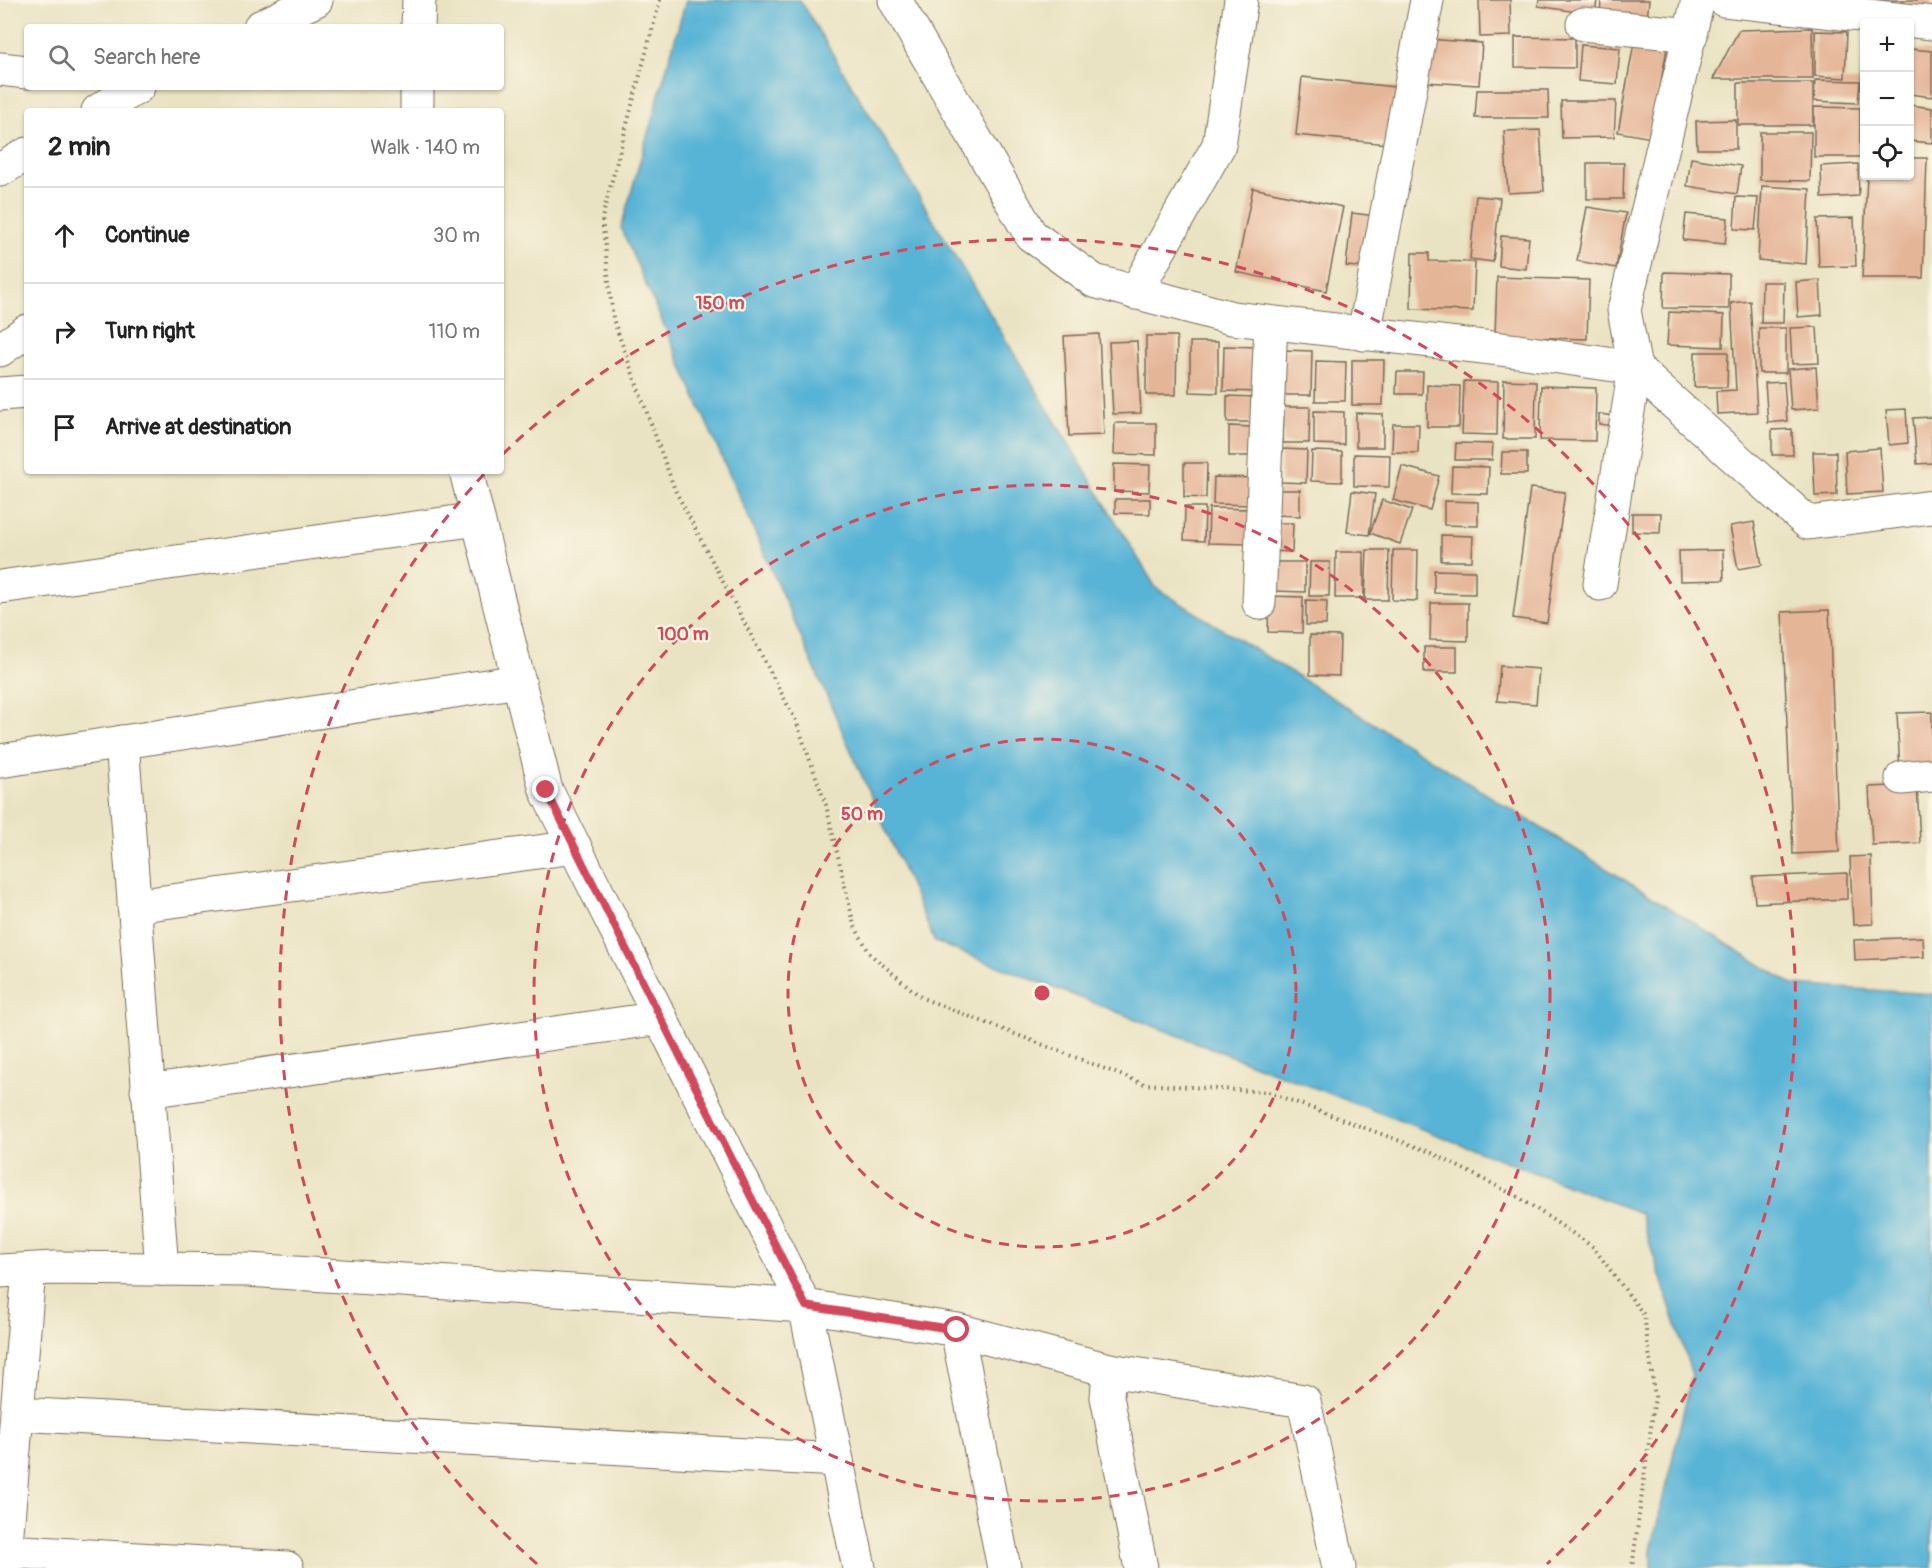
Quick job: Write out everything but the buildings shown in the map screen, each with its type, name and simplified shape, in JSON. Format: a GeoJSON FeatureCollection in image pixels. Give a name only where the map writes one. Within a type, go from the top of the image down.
{"type":"FeatureCollection","features":[{"type":"Feature","properties":{"kind":"street"},"geometry":{"type":"LineString","coordinates":[[266,24],[316,0]]}},
{"type":"Feature","properties":{"kind":"street"},"geometry":{"type":"LineString","coordinates":[[418,24],[419,0]]}},
{"type":"Feature","properties":{"kind":"street"},"geometry":{"type":"LineString","coordinates":[[895,0],[1030,235],[1094,281],[1232,318],[1518,351],[1635,368],[1809,523],[1932,507]]}},
{"type":"Feature","properties":{"kind":"street"},"geometry":{"type":"LineString","coordinates":[[1136,292],[1219,145],[1241,0]]}},
{"type":"Feature","properties":{"kind":"street"},"geometry":{"type":"LineString","coordinates":[[1364,334],[1427,0]]}},
{"type":"Feature","properties":{"kind":"street"},"geometry":{"type":"LineString","coordinates":[[1600,584],[1635,368],[1624,310],[1698,0]]}},
{"type":"Feature","properties":{"kind":"street"},"geometry":{"type":"LineString","coordinates":[[1724,0],[1932,23]]}},
{"type":"Feature","properties":{"kind":"street"},"geometry":{"type":"LineString","coordinates":[[1583,24],[1691,35]]}},
{"type":"Feature","properties":{"kind":"street"},"geometry":{"type":"LineString","coordinates":[[0,69],[24,72]]}},
{"type":"Feature","properties":{"kind":"street"},"geometry":{"type":"LineString","coordinates":[[103,108],[133,90]]}},
{"type":"Feature","properties":{"kind":"street"},"geometry":{"type":"LineString","coordinates":[[417,90],[417,108]]}},
{"type":"Feature","properties":{"kind":"street"},"geometry":{"type":"LineString","coordinates":[[0,171],[24,156]]}},
{"type":"Feature","properties":{"kind":"street"},"geometry":{"type":"LineString","coordinates":[[1259,603],[1271,323]]}},
{"type":"Feature","properties":{"kind":"street"},"geometry":{"type":"LineString","coordinates":[[0,350],[24,333]]}},
{"type":"Feature","properties":{"kind":"street"},"geometry":{"type":"LineString","coordinates":[[0,394],[24,392]]}},
{"type":"Feature","properties":{"kind":"street"},"geometry":{"type":"LineString","coordinates":[[467,474],[546,790],[806,1306],[859,1568]]}},
{"type":"Feature","properties":{"kind":"street"},"geometry":{"type":"LineString","coordinates":[[0,587],[478,519]]}},
{"type":"Feature","properties":{"kind":"street"},"geometry":{"type":"LineString","coordinates":[[0,761],[519,681]]}},
{"type":"Feature","properties":{"kind":"street"},"geometry":{"type":"LineString","coordinates":[[122,742],[162,1269]]}},
{"type":"Feature","properties":{"kind":"street"},"geometry":{"type":"LineString","coordinates":[[134,906],[575,847]]}},
{"type":"Feature","properties":{"kind":"street"},"geometry":{"type":"LineString","coordinates":[[147,1091],[661,1018]]}},
{"type":"Feature","properties":{"kind":"street"},"geometry":{"type":"LineString","coordinates":[[287,1568],[5,1559],[17,1414],[15,1270],[248,1270],[806,1306],[957,1330],[1109,1370],[1304,1401],[1339,1568]]}},
{"type":"Feature","properties":{"kind":"street"},"geometry":{"type":"LineString","coordinates":[[957,1330],[1005,1568]]}},
{"type":"Feature","properties":{"kind":"street"},"geometry":{"type":"LineString","coordinates":[[1109,1370],[1107,1397],[1141,1568]]}},
{"type":"Feature","properties":{"kind":"street"},"geometry":{"type":"LineString","coordinates":[[17,1414],[837,1460]]}},
{"type":"Feature","properties":{"kind":"path"},"geometry":{"type":"LineString","coordinates":[[660,0],[602,218],[612,319],[675,490],[796,721],[826,805],[854,925],[870,954],[922,998],[1144,1084],[1268,1092],[1430,1152],[1520,1198],[1593,1247],[1644,1315],[1655,1397],[1632,1568]]}},
{"type":"Feature","properties":{"kind":"water"},"geometry":{"type":"Polygon","coordinates":[[[686,0],[800,0],[1156,588],[1793,985],[1932,994],[1932,1568],[1651,1568],[1651,1550],[1692,1375],[1640,1213],[935,942],[621,228],[686,0]]]}},
{"type":"Feature","properties":{"kind":"route"},"geometry":{"type":"LineString","coordinates":[[546,790],[806,1306],[957,1330]]}}]}
